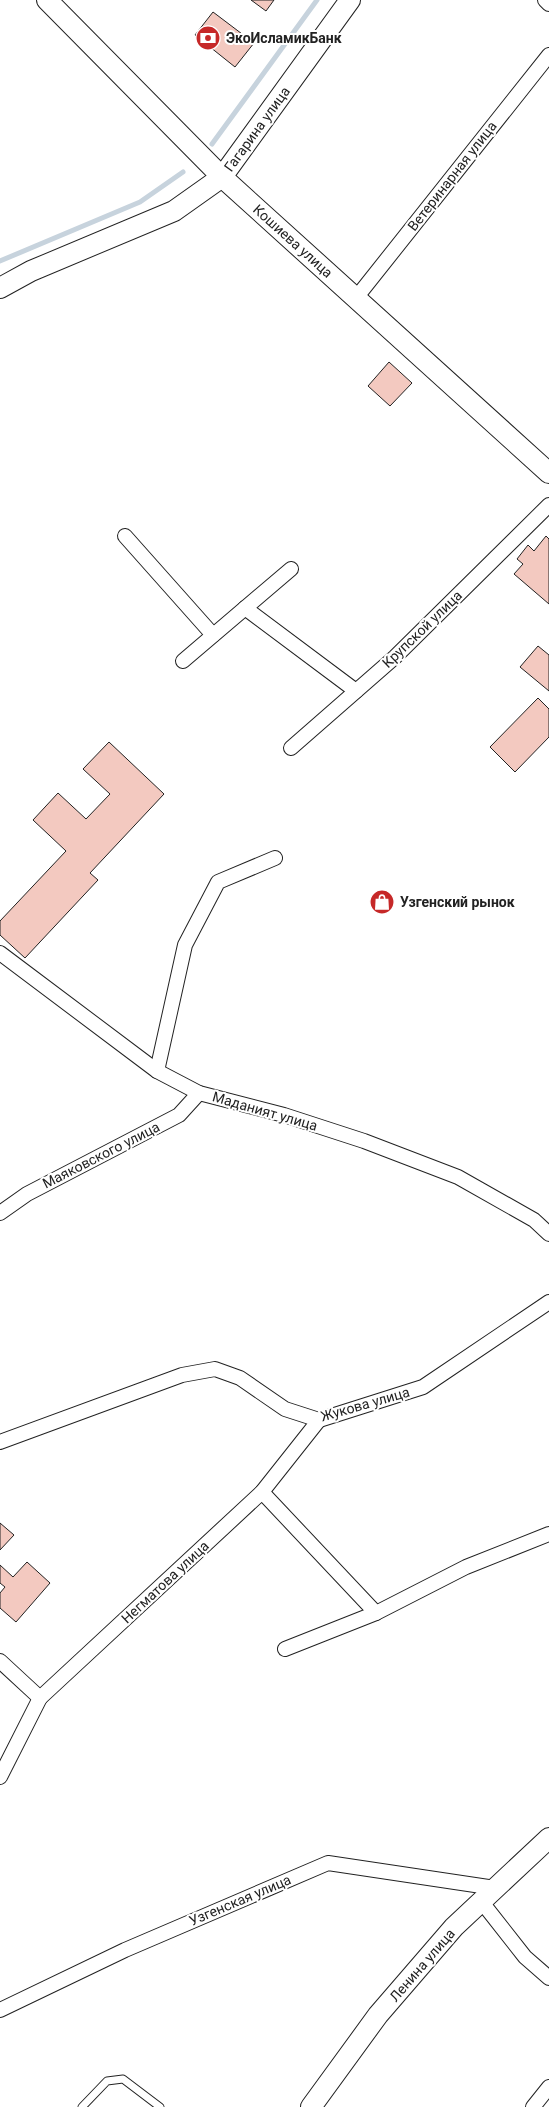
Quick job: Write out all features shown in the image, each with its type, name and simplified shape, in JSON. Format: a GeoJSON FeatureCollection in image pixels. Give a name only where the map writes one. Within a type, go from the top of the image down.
{"type":"FeatureCollection","features":[{"type":"Feature","properties":{"kind":"street","name":"Кошиева улица"},"geometry":{"type":"LineString","coordinates":[[47,0],[222,177],[549,473]]}},
{"type":"Feature","properties":{"kind":"street","name":"Гагарина улица"},"geometry":{"type":"LineString","coordinates":[[0,288],[31,271],[174,210],[222,177],[350,0]]}},
{"type":"Feature","properties":{"kind":"street"},"geometry":{"type":"LineString","coordinates":[[545,0],[549,4]]}},
{"type":"Feature","properties":{"kind":"street","name":"Ветеринарная улица"},"geometry":{"type":"LineString","coordinates":[[356,298],[549,55]]}},
{"type":"Feature","properties":{"kind":"street","name":"Крупской улица"},"geometry":{"type":"LineString","coordinates":[[290,748],[395,657],[549,505]]}},
{"type":"Feature","properties":{"kind":"street"},"geometry":{"type":"LineString","coordinates":[[125,536],[213,635]]}},
{"type":"Feature","properties":{"kind":"street"},"geometry":{"type":"LineString","coordinates":[[183,661],[291,569]]}},
{"type":"Feature","properties":{"kind":"street"},"geometry":{"type":"LineString","coordinates":[[245,608],[356,691]]}},
{"type":"Feature","properties":{"kind":"street"},"geometry":{"type":"LineString","coordinates":[[157,1071],[185,945],[218,882],[275,858]]}},
{"type":"Feature","properties":{"kind":"street","name":"Маданият улица"},"geometry":{"type":"LineString","coordinates":[[0,953],[157,1071],[199,1093],[293,1118],[364,1141],[458,1177],[534,1220],[549,1234]]}},
{"type":"Feature","properties":{"kind":"street","name":"Маяковского улица"},"geometry":{"type":"LineString","coordinates":[[0,1213],[27,1194],[179,1114],[199,1093]]}},
{"type":"Feature","properties":{"kind":"street","name":"Жукова улица"},"geometry":{"type":"LineString","coordinates":[[0,1442],[182,1375],[215,1369],[240,1378],[285,1408],[319,1420],[422,1386],[549,1302]]}},
{"type":"Feature","properties":{"kind":"street","name":"Негматова улица"},"geometry":{"type":"LineString","coordinates":[[0,1776],[40,1698],[262,1492],[319,1420]]}},
{"type":"Feature","properties":{"kind":"street"},"geometry":{"type":"LineString","coordinates":[[262,1492],[376,1613]]}},
{"type":"Feature","properties":{"kind":"street"},"geometry":{"type":"LineString","coordinates":[[285,1649],[376,1613],[466,1567],[549,1534]]}},
{"type":"Feature","properties":{"kind":"street"},"geometry":{"type":"LineString","coordinates":[[0,1661],[40,1698]]}},
{"type":"Feature","properties":{"kind":"street","name":"Ленина улица"},"geometry":{"type":"LineString","coordinates":[[311,2107],[378,2015],[454,1927],[549,1838]]}},
{"type":"Feature","properties":{"kind":"street","name":"Узгенская улица"},"geometry":{"type":"LineString","coordinates":[[0,2010],[125,1950],[328,1863],[488,1894]]}},
{"type":"Feature","properties":{"kind":"street"},"geometry":{"type":"LineString","coordinates":[[488,1894],[525,1956],[549,1978]]}},
{"type":"Feature","properties":{"kind":"street"},"geometry":{"type":"LineString","coordinates":[[533,2107],[549,2087]]}},
{"type":"Feature","properties":{"kind":"lane"},"geometry":{"type":"LineString","coordinates":[[82,2107],[107,2081],[123,2079],[160,2107]]}},
{"type":"Feature","properties":{"kind":"building"},"geometry":{"type":"Polygon","coordinates":[[[251,0],[274,0],[266,11],[251,0]]]}},
{"type":"Feature","properties":{"kind":"building"},"geometry":{"type":"Polygon","coordinates":[[[213,12],[254,43],[235,67],[195,35],[213,12]]]}},
{"type":"Feature","properties":{"kind":"building"},"geometry":{"type":"Polygon","coordinates":[[[389,362],[412,383],[390,406],[368,386],[389,362]]]}},
{"type":"Feature","properties":{"kind":"building"},"geometry":{"type":"Polygon","coordinates":[[[546,536],[549,539],[549,604],[514,574],[523,564],[517,559],[528,545],[534,551],[546,536]]]}},
{"type":"Feature","properties":{"kind":"building"},"geometry":{"type":"Polygon","coordinates":[[[538,646],[549,655],[549,691],[520,667],[538,646]]]}},
{"type":"Feature","properties":{"kind":"building"},"geometry":{"type":"Polygon","coordinates":[[[538,698],[549,709],[549,737],[515,772],[490,747],[538,698]]]}},
{"type":"Feature","properties":{"kind":"building"},"geometry":{"type":"Polygon","coordinates":[[[109,742],[164,794],[90,873],[98,880],[25,958],[0,935],[0,921],[66,851],[33,820],[58,793],[86,819],[110,794],[83,769],[109,742]]]}},
{"type":"Feature","properties":{"kind":"building"},"geometry":{"type":"Polygon","coordinates":[[[0,1523],[14,1535],[0,1550],[0,1523]]]}},
{"type":"Feature","properties":{"kind":"building"},"geometry":{"type":"Polygon","coordinates":[[[27,1562],[50,1583],[16,1622],[0,1608],[0,1593],[5,1587],[0,1583],[0,1565],[13,1577],[27,1562]]]}},
{"type":"Feature","properties":{"kind":"waterway"},"geometry":{"type":"LineString","coordinates":[[212,144],[317,0]]}},
{"type":"Feature","properties":{"kind":"waterway"},"geometry":{"type":"LineString","coordinates":[[0,261],[140,202],[183,172]]}},
{"type":"Feature","properties":{"kind":"place","name":"ЭкоИсламикБанк"},"geometry":{"type":"Point","coordinates":[208,38]}},
{"type":"Feature","properties":{"kind":"place","name":"Узгенский рынок"},"geometry":{"type":"Point","coordinates":[382,902]}}]}
